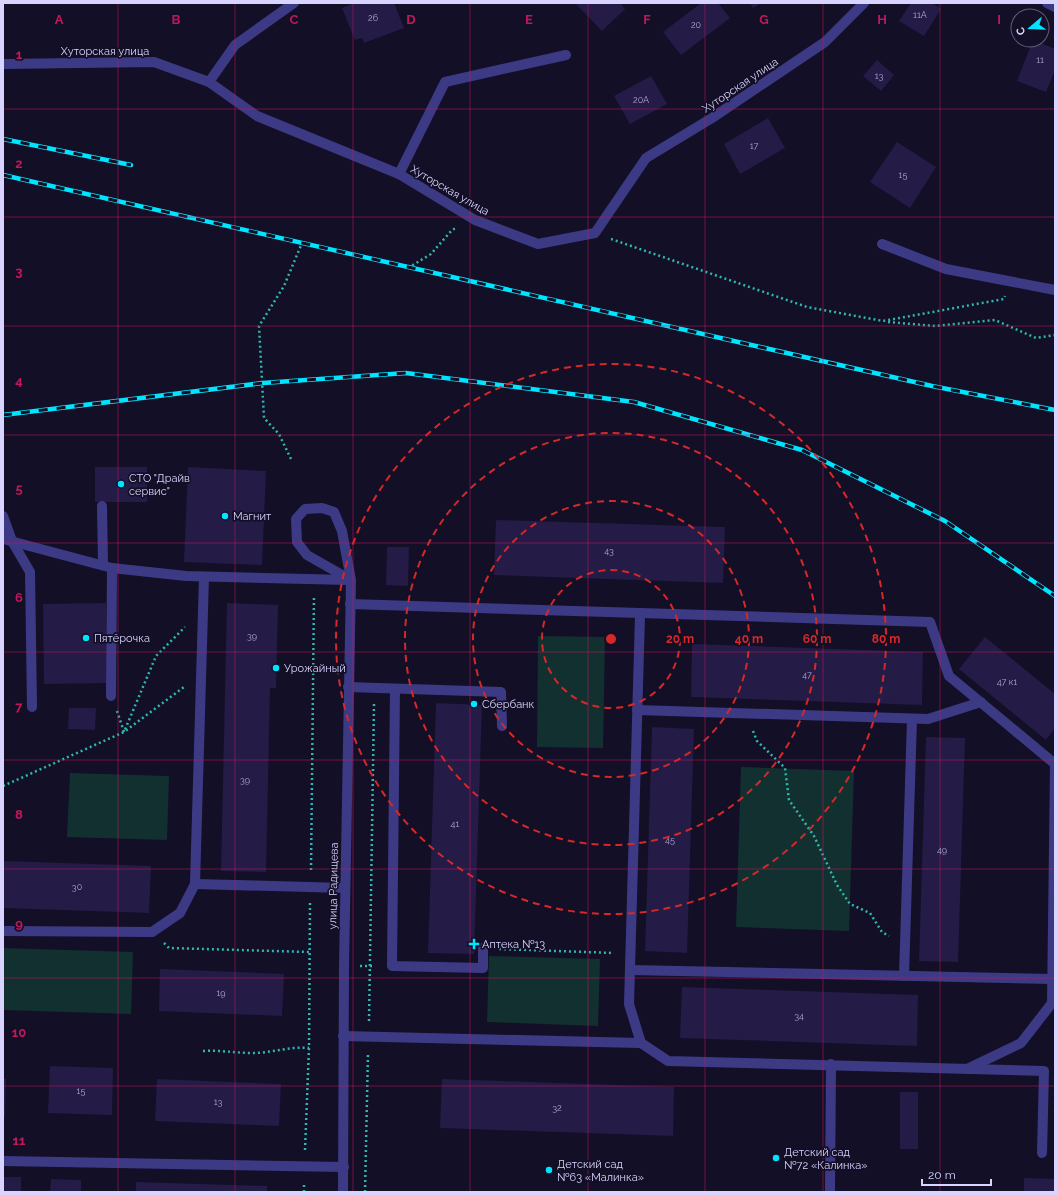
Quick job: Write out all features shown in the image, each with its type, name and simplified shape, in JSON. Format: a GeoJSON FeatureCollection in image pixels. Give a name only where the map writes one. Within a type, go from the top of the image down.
{"type":"FeatureCollection","features":[{"type":"Feature","properties":{"kind":"street"},"geometry":{"type":"LineString","coordinates":[[209,82],[235,45],[294,3]]}},
{"type":"Feature","properties":{"kind":"street","name":"Хуторская улица"},"geometry":{"type":"LineString","coordinates":[[3,64],[154,62],[209,82],[257,116],[399,174],[475,220],[538,244],[595,233],[646,158],[712,118],[825,42],[864,3]]}},
{"type":"Feature","properties":{"kind":"street"},"geometry":{"type":"LineString","coordinates":[[1047,3],[1055,7]]}},
{"type":"Feature","properties":{"kind":"street"},"geometry":{"type":"LineString","coordinates":[[399,174],[445,82],[566,55]]}},
{"type":"Feature","properties":{"kind":"street"},"geometry":{"type":"LineString","coordinates":[[882,244],[946,269],[1055,290]]}},
{"type":"Feature","properties":{"kind":"street"},"geometry":{"type":"LineString","coordinates":[[102,506],[108,567],[111,696]]}},
{"type":"Feature","properties":{"kind":"street","name":"улица Радищева"},"geometry":{"type":"LineString","coordinates":[[343,1192],[343,1036],[351,580],[342,531],[334,512],[322,508],[305,509],[296,519],[297,542],[307,556],[351,580]]}},
{"type":"Feature","properties":{"kind":"street"},"geometry":{"type":"LineString","coordinates":[[3,516],[8,540],[30,572],[32,707]]}},
{"type":"Feature","properties":{"kind":"street"},"geometry":{"type":"LineString","coordinates":[[8,540],[108,567],[204,577],[351,580]]}},
{"type":"Feature","properties":{"kind":"street"},"geometry":{"type":"LineString","coordinates":[[3,931],[152,932],[180,912],[195,884],[204,577]]}},
{"type":"Feature","properties":{"kind":"street"},"geometry":{"type":"LineString","coordinates":[[350,604],[640,615],[930,622],[949,676],[1055,764],[1052,1003],[1021,1043],[967,1069]]}},
{"type":"Feature","properties":{"kind":"street"},"geometry":{"type":"LineString","coordinates":[[640,615],[629,1004],[641,1043]]}},
{"type":"Feature","properties":{"kind":"street"},"geometry":{"type":"LineString","coordinates":[[348,687],[502,692],[502,726]]}},
{"type":"Feature","properties":{"kind":"street"},"geometry":{"type":"LineString","coordinates":[[395,688],[392,966],[483,968],[483,948]]}},
{"type":"Feature","properties":{"kind":"street"},"geometry":{"type":"LineString","coordinates":[[637,710],[928,719],[981,702]]}},
{"type":"Feature","properties":{"kind":"street"},"geometry":{"type":"LineString","coordinates":[[904,976],[912,719]]}},
{"type":"Feature","properties":{"kind":"street"},"geometry":{"type":"LineString","coordinates":[[195,884],[345,888]]}},
{"type":"Feature","properties":{"kind":"street"},"geometry":{"type":"LineString","coordinates":[[630,970],[1052,979]]}},
{"type":"Feature","properties":{"kind":"street"},"geometry":{"type":"LineString","coordinates":[[343,1036],[641,1043],[668,1061],[831,1064],[1044,1071],[1042,1153]]}},
{"type":"Feature","properties":{"kind":"street"},"geometry":{"type":"LineString","coordinates":[[830,1192],[831,1064]]}},
{"type":"Feature","properties":{"kind":"street"},"geometry":{"type":"LineString","coordinates":[[3,1161],[344,1167]]}},
{"type":"Feature","properties":{"kind":"path"},"geometry":{"type":"LineString","coordinates":[[408,268],[431,254],[452,230],[475,220]]}},
{"type":"Feature","properties":{"kind":"path"},"geometry":{"type":"LineString","coordinates":[[595,233],[807,307],[884,321],[935,326],[995,320],[1036,338],[1055,335]]}},
{"type":"Feature","properties":{"kind":"path"},"geometry":{"type":"LineString","coordinates":[[291,459],[279,434],[264,418],[260,326],[284,286],[302,243]]}},
{"type":"Feature","properties":{"kind":"path"},"geometry":{"type":"LineString","coordinates":[[884,321],[1004,299],[1011,282]]}},
{"type":"Feature","properties":{"kind":"path"},"geometry":{"type":"LineString","coordinates":[[124,732],[156,656],[203,608]]}},
{"type":"Feature","properties":{"kind":"path"},"geometry":{"type":"LineString","coordinates":[[3,786],[124,732],[201,673]]}},
{"type":"Feature","properties":{"kind":"path"},"geometry":{"type":"LineString","coordinates":[[365,1192],[374,688]]}},
{"type":"Feature","properties":{"kind":"path"},"geometry":{"type":"LineString","coordinates":[[111,696],[124,732]]}},
{"type":"Feature","properties":{"kind":"path"},"geometry":{"type":"LineString","coordinates":[[747,713],[757,741],[785,768],[789,800],[814,836],[837,885],[850,904],[870,913],[882,932],[905,948]]}},
{"type":"Feature","properties":{"kind":"path"},"geometry":{"type":"LineString","coordinates":[[152,932],[169,948],[309,952]]}},
{"type":"Feature","properties":{"kind":"path"},"geometry":{"type":"LineString","coordinates":[[483,948],[630,954]]}},
{"type":"Feature","properties":{"kind":"path"},"geometry":{"type":"LineString","coordinates":[[344,966],[392,966]]}},
{"type":"Feature","properties":{"kind":"path"},"geometry":{"type":"LineString","coordinates":[[203,1051],[223,1050],[253,1053],[294,1046],[309,1048]]}},
{"type":"Feature","properties":{"kind":"green space"},"geometry":{"type":"Polygon","coordinates":[[[538,636],[605,637],[603,748],[537,747],[538,636]]]}},
{"type":"Feature","properties":{"kind":"green space"},"geometry":{"type":"Polygon","coordinates":[[[741,767],[854,771],[849,931],[736,927],[741,767]]]}},
{"type":"Feature","properties":{"kind":"green space"},"geometry":{"type":"Polygon","coordinates":[[[70,773],[169,776],[167,840],[67,837],[70,773]]]}},
{"type":"Feature","properties":{"kind":"green space"},"geometry":{"type":"Polygon","coordinates":[[[3,948],[133,952],[131,1014],[3,1010],[3,948]]]}},
{"type":"Feature","properties":{"kind":"green space"},"geometry":{"type":"Polygon","coordinates":[[[489,956],[600,959],[598,1026],[487,1022],[489,956]]]}},
{"type":"Feature","properties":{"kind":"building"},"geometry":{"type":"Polygon","coordinates":[[[354,3],[394,3],[404,28],[364,43],[362,38],[355,40],[342,8],[354,3]]]}},
{"type":"Feature","properties":{"kind":"building"},"geometry":{"type":"Polygon","coordinates":[[[575,3],[620,3],[625,9],[602,31],[575,3]]]}},
{"type":"Feature","properties":{"kind":"building"},"geometry":{"type":"Polygon","coordinates":[[[701,3],[718,3],[730,18],[681,55],[663,32],[701,3]]]}},
{"type":"Feature","properties":{"kind":"building"},"geometry":{"type":"Polygon","coordinates":[[[750,3],[761,3],[753,8],[750,3]]]}},
{"type":"Feature","properties":{"kind":"building"},"geometry":{"type":"Polygon","coordinates":[[[911,3],[932,3],[941,9],[924,36],[899,21],[911,3]]]}},
{"type":"Feature","properties":{"kind":"building"},"geometry":{"type":"Polygon","coordinates":[[[1050,47],[1055,49],[1055,70],[1046,92],[1017,81],[1030,48],[1050,47]]]}},
{"type":"Feature","properties":{"kind":"building"},"geometry":{"type":"Polygon","coordinates":[[[877,60],[894,75],[881,91],[863,76],[877,60]]]}},
{"type":"Feature","properties":{"kind":"building"},"geometry":{"type":"Polygon","coordinates":[[[651,76],[667,104],[630,124],[614,96],[651,76]]]}},
{"type":"Feature","properties":{"kind":"building"},"geometry":{"type":"Polygon","coordinates":[[[768,118],[785,148],[740,174],[724,144],[768,118]]]}},
{"type":"Feature","properties":{"kind":"building"},"geometry":{"type":"Polygon","coordinates":[[[897,142],[936,167],[910,208],[870,182],[897,142]]]}},
{"type":"Feature","properties":{"kind":"building","name":"СТО \"Драйв сервис\""},"geometry":{"type":"Polygon","coordinates":[[[95,467],[147,467],[147,502],[95,502],[95,467]]]}},
{"type":"Feature","properties":{"kind":"building","name":"Магнит"},"geometry":{"type":"Polygon","coordinates":[[[188,467],[266,471],[262,565],[184,562],[188,467]]]}},
{"type":"Feature","properties":{"kind":"building"},"geometry":{"type":"Polygon","coordinates":[[[496,520],[725,527],[723,583],[494,575],[496,520]]]}},
{"type":"Feature","properties":{"kind":"building"},"geometry":{"type":"Polygon","coordinates":[[[387,547],[409,547],[408,586],[386,585],[387,547]]]}},
{"type":"Feature","properties":{"kind":"building"},"geometry":{"type":"Polygon","coordinates":[[[106,603],[107,683],[44,684],[43,604],[106,603]]]}},
{"type":"Feature","properties":{"kind":"building"},"geometry":{"type":"Polygon","coordinates":[[[227,603],[278,605],[276,688],[270,688],[266,872],[221,871],[227,603]]]}},
{"type":"Feature","properties":{"kind":"building"},"geometry":{"type":"Polygon","coordinates":[[[985,637],[1055,694],[1055,728],[1046,740],[959,669],[985,637]]]}},
{"type":"Feature","properties":{"kind":"building"},"geometry":{"type":"Polygon","coordinates":[[[692,644],[923,652],[922,705],[691,697],[692,644]]]}},
{"type":"Feature","properties":{"kind":"building"},"geometry":{"type":"Polygon","coordinates":[[[436,703],[482,705],[474,954],[428,953],[436,703]]]}},
{"type":"Feature","properties":{"kind":"building"},"geometry":{"type":"Polygon","coordinates":[[[69,708],[96,708],[95,730],[68,729],[69,708]]]}},
{"type":"Feature","properties":{"kind":"building"},"geometry":{"type":"Polygon","coordinates":[[[652,727],[694,729],[687,953],[645,951],[652,727]]]}},
{"type":"Feature","properties":{"kind":"building"},"geometry":{"type":"Polygon","coordinates":[[[926,737],[965,738],[958,962],[919,961],[926,737]]]}},
{"type":"Feature","properties":{"kind":"building"},"geometry":{"type":"Polygon","coordinates":[[[3,861],[151,866],[149,913],[3,908],[3,861]]]}},
{"type":"Feature","properties":{"kind":"building"},"geometry":{"type":"Polygon","coordinates":[[[160,969],[284,974],[282,1016],[159,1011],[160,969]]]}},
{"type":"Feature","properties":{"kind":"building"},"geometry":{"type":"Polygon","coordinates":[[[682,987],[918,995],[917,1046],[680,1038],[682,987]]]}},
{"type":"Feature","properties":{"kind":"building"},"geometry":{"type":"Polygon","coordinates":[[[50,1066],[113,1068],[112,1115],[48,1113],[50,1066]]]}},
{"type":"Feature","properties":{"kind":"building"},"geometry":{"type":"Polygon","coordinates":[[[3,1079],[6,1079],[5,1117],[3,1117],[3,1079]]]}},
{"type":"Feature","properties":{"kind":"building"},"geometry":{"type":"Polygon","coordinates":[[[157,1079],[281,1084],[279,1126],[155,1121],[157,1079]]]}},
{"type":"Feature","properties":{"kind":"building"},"geometry":{"type":"Polygon","coordinates":[[[442,1079],[674,1087],[673,1136],[440,1128],[442,1079]]]}},
{"type":"Feature","properties":{"kind":"building"},"geometry":{"type":"Polygon","coordinates":[[[900,1092],[918,1092],[918,1149],[900,1149],[900,1092]]]}},
{"type":"Feature","properties":{"kind":"building"},"geometry":{"type":"Polygon","coordinates":[[[3,1177],[21,1177],[21,1192],[3,1192],[3,1177]]]}},
{"type":"Feature","properties":{"kind":"building"},"geometry":{"type":"Polygon","coordinates":[[[1024,1178],[1055,1179],[1055,1192],[1024,1192],[1024,1178]]]}},
{"type":"Feature","properties":{"kind":"building"},"geometry":{"type":"Polygon","coordinates":[[[51,1179],[81,1180],[81,1192],[50,1192],[51,1179]]]}},
{"type":"Feature","properties":{"kind":"building"},"geometry":{"type":"Polygon","coordinates":[[[136,1182],[267,1186],[267,1192],[136,1192],[136,1182]]]}},
{"type":"Feature","properties":{"kind":"railway"},"geometry":{"type":"LineString","coordinates":[[3,139],[131,165]]}},
{"type":"Feature","properties":{"kind":"railway"},"geometry":{"type":"LineString","coordinates":[[3,175],[932,386],[1055,410]]}},
{"type":"Feature","properties":{"kind":"railway"},"geometry":{"type":"LineString","coordinates":[[3,415],[263,383],[406,373],[634,402],[802,450],[945,521],[1055,596]]}},
{"type":"Feature","properties":{"kind":"place","name":"СТО \"Драйв сервис\""},"geometry":{"type":"Point","coordinates":[121,484]}},
{"type":"Feature","properties":{"kind":"place","name":"Магнит"},"geometry":{"type":"Point","coordinates":[225,516]}},
{"type":"Feature","properties":{"kind":"place","name":"Пятёрочка"},"geometry":{"type":"Point","coordinates":[86,638]}},
{"type":"Feature","properties":{"kind":"place","name":"Урожайный"},"geometry":{"type":"Point","coordinates":[276,668]}},
{"type":"Feature","properties":{"kind":"place","name":"Сбербанк"},"geometry":{"type":"Point","coordinates":[474,704]}},
{"type":"Feature","properties":{"kind":"place","name":"Аптека №13"},"geometry":{"type":"Point","coordinates":[474,944]}},
{"type":"Feature","properties":{"kind":"place","name":"Детский сад №72 «Калинка»"},"geometry":{"type":"Point","coordinates":[776,1158]}},
{"type":"Feature","properties":{"kind":"place","name":"Детский сад №63 «Малинка»"},"geometry":{"type":"Point","coordinates":[549,1170]}}]}
